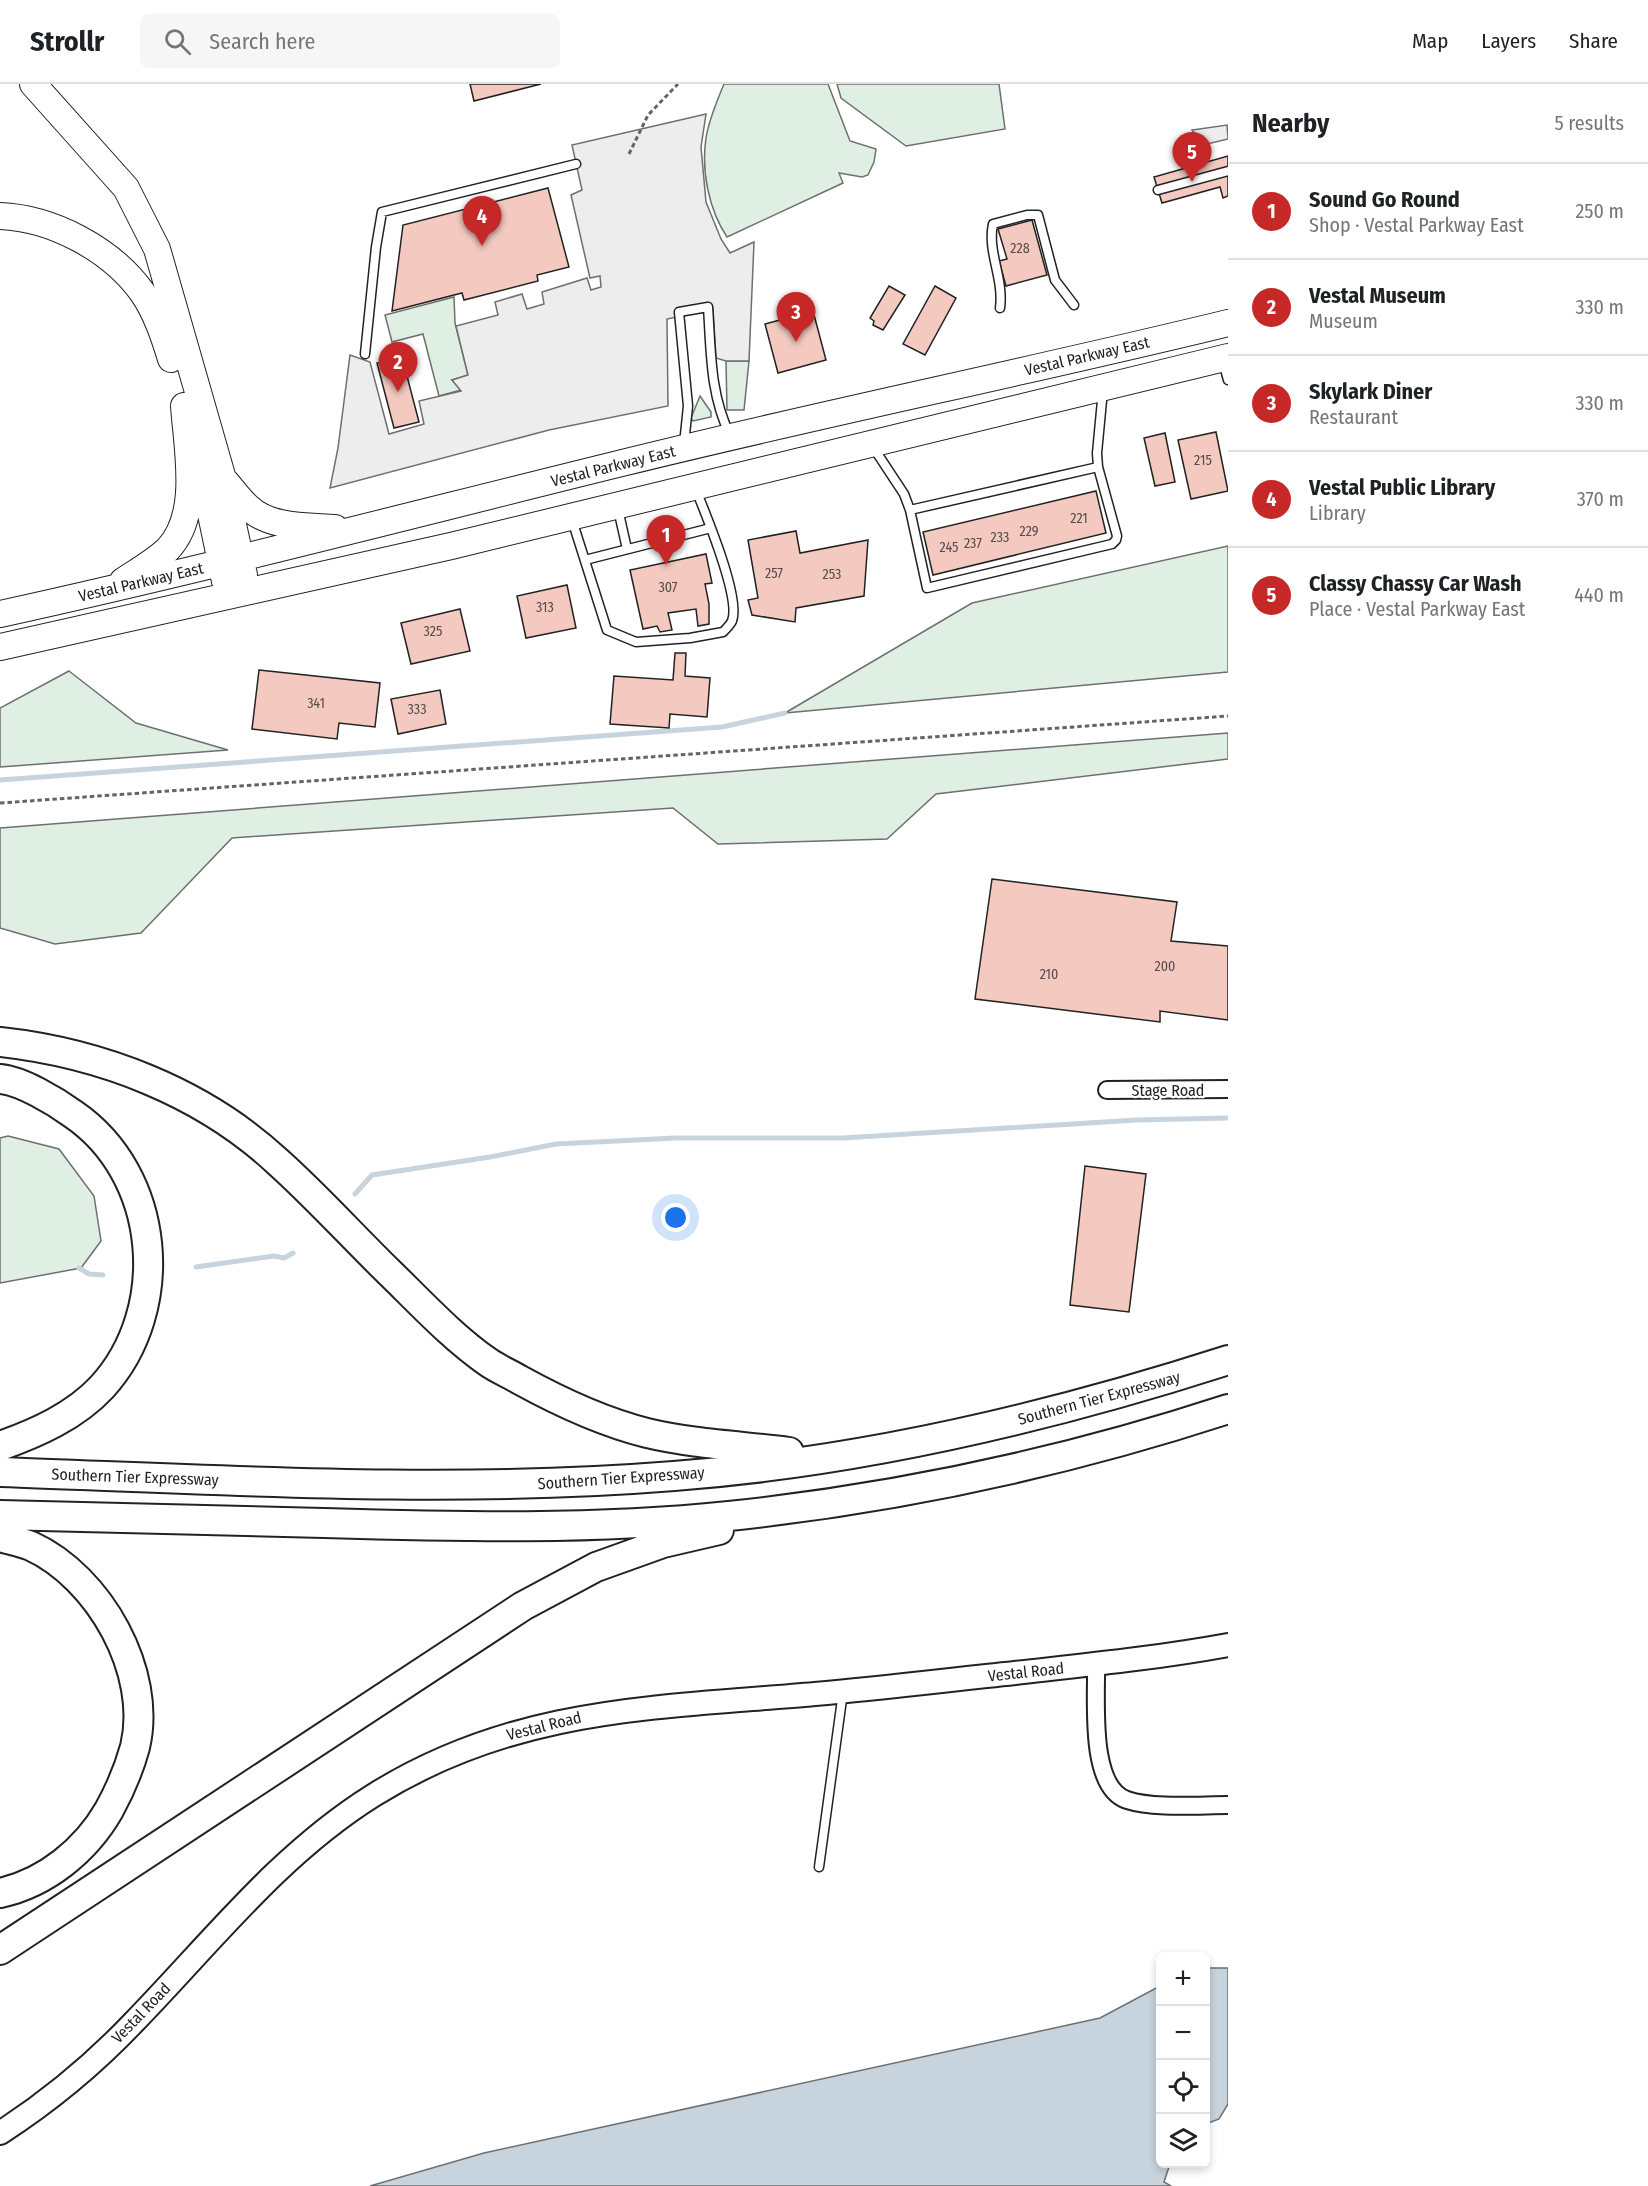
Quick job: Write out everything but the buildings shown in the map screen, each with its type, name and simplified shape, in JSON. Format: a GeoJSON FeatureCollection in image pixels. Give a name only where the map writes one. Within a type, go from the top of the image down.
{"type":"FeatureCollection","features":[{"type":"Feature","properties":{"kind":"highway"},"geometry":{"type":"LineString","coordinates":[[0,1042],[89,1058],[152,1080],[221,1118],[277,1161],[453,1334],[489,1362],[555,1399],[609,1421],[648,1433],[690,1441],[832,1456]]}},
{"type":"Feature","properties":{"kind":"highway"},"geometry":{"type":"LineString","coordinates":[[0,1079],[51,1099],[90,1125],[107,1143],[137,1193],[148,1240],[149,1271],[142,1312],[128,1349],[102,1387],[66,1417],[0,1446]]}},
{"type":"Feature","properties":{"kind":"highway","name":"Southern Tier Expressway"},"geometry":{"type":"LineString","coordinates":[[0,1472],[377,1484],[541,1484],[675,1476],[832,1456],[946,1437],[1036,1416],[1163,1381],[1228,1360]]}},
{"type":"Feature","properties":{"kind":"highway"},"geometry":{"type":"LineString","coordinates":[[0,1515],[452,1527],[584,1525],[727,1516],[851,1500],[952,1482],[1047,1461],[1166,1430],[1228,1410]]}},
{"type":"Feature","properties":{"kind":"highway"},"geometry":{"type":"LineString","coordinates":[[0,1950],[523,1606],[596,1567],[663,1543],[851,1500]]}},
{"type":"Feature","properties":{"kind":"highway"},"geometry":{"type":"LineString","coordinates":[[0,1537],[31,1546],[59,1563],[94,1596],[115,1627],[132,1669],[138,1708],[135,1745],[122,1786],[100,1825],[80,1849],[59,1867],[11,1891],[0,1893]]}},
{"type":"Feature","properties":{"kind":"main road"},"geometry":{"type":"LineString","coordinates":[[33,84],[126,188],[157,249],[224,479],[231,561],[237,592]]}},
{"type":"Feature","properties":{"kind":"main road"},"geometry":{"type":"LineString","coordinates":[[0,216],[13,216],[62,230],[105,255],[123,270],[142,292],[161,328],[231,561]]}},
{"type":"Feature","properties":{"kind":"main road","name":"Vestal Parkway East"},"geometry":{"type":"LineString","coordinates":[[0,614],[231,561],[684,448],[1228,323]]}},
{"type":"Feature","properties":{"kind":"main road","name":"Vestal Parkway East"},"geometry":{"type":"LineString","coordinates":[[0,647],[237,592],[451,546],[1103,387],[1226,366]]}},
{"type":"Feature","properties":{"kind":"main road"},"geometry":{"type":"LineString","coordinates":[[112,589],[167,550],[180,534],[189,509],[184,406]]}},
{"type":"Feature","properties":{"kind":"main road"},"geometry":{"type":"LineString","coordinates":[[224,479],[249,509],[260,516],[285,524],[357,530]]}},
{"type":"Feature","properties":{"kind":"street","name":"Stage Road"},"geometry":{"type":"LineString","coordinates":[[1107,1090],[1228,1089]]}},
{"type":"Feature","properties":{"kind":"street","name":"Vestal Road"},"geometry":{"type":"LineString","coordinates":[[0,2133],[54,2094],[113,2043],[251,1895],[298,1851],[347,1813],[402,1779],[481,1744],[554,1722],[646,1708],[843,1691],[1096,1665],[1228,1645]]}},
{"type":"Feature","properties":{"kind":"street"},"geometry":{"type":"LineString","coordinates":[[1096,1665],[1098,1748],[1102,1769],[1111,1789],[1125,1800],[1143,1804],[1228,1805]]}},
{"type":"Feature","properties":{"kind":"lane"},"geometry":{"type":"LineString","coordinates":[[364,354],[382,212],[576,164]]}},
{"type":"Feature","properties":{"kind":"lane"},"geometry":{"type":"LineString","coordinates":[[1158,190],[1228,171]]}},
{"type":"Feature","properties":{"kind":"lane"},"geometry":{"type":"LineString","coordinates":[[1000,308],[1002,291],[993,250],[991,232],[993,224],[1027,215],[1038,215],[1055,280],[1074,305]]}},
{"type":"Feature","properties":{"kind":"lane"},"geometry":{"type":"LineString","coordinates":[[684,448],[688,406],[679,312],[708,307],[714,386],[721,417],[731,438]]}},
{"type":"Feature","properties":{"kind":"lane"},"geometry":{"type":"LineString","coordinates":[[871,444],[904,494],[910,510],[927,588],[1112,544],[1117,536],[1098,467],[1097,453],[1103,387]]}},
{"type":"Feature","properties":{"kind":"lane"},"geometry":{"type":"LineString","coordinates":[[910,510],[1098,467]]}},
{"type":"Feature","properties":{"kind":"lane"},"geometry":{"type":"LineString","coordinates":[[571,516],[607,630],[636,642],[690,639],[723,632],[732,620],[732,598],[717,543],[695,486]]}},
{"type":"Feature","properties":{"kind":"lane"},"geometry":{"type":"LineString","coordinates":[[617,505],[627,549]]}},
{"type":"Feature","properties":{"kind":"lane"},"geometry":{"type":"LineString","coordinates":[[585,560],[711,528]]}},
{"type":"Feature","properties":{"kind":"lane"},"geometry":{"type":"LineString","coordinates":[[819,1867],[843,1691]]}},
{"type":"Feature","properties":{"kind":"path"},"geometry":{"type":"LineString","coordinates":[[629,154],[648,115],[678,84]]}},
{"type":"Feature","properties":{"kind":"path"},"geometry":{"type":"LineString","coordinates":[[0,803],[1228,716]]}},
{"type":"Feature","properties":{"kind":"green space"},"geometry":{"type":"Polygon","coordinates":[[[724,84],[828,84],[850,141],[876,149],[874,162],[868,175],[862,177],[839,173],[843,183],[727,237],[711,203],[705,164],[707,131],[724,84]]]}},
{"type":"Feature","properties":{"kind":"green space"},"geometry":{"type":"Polygon","coordinates":[[[837,84],[999,84],[1005,129],[906,146],[841,98],[837,84]]]}},
{"type":"Feature","properties":{"kind":"green space"},"geometry":{"type":"Polygon","coordinates":[[[454,297],[455,323],[468,375],[452,380],[461,390],[439,396],[423,334],[392,342],[385,315],[454,297]]]}},
{"type":"Feature","properties":{"kind":"green space"},"geometry":{"type":"Polygon","coordinates":[[[726,361],[749,361],[744,410],[727,410],[726,361]]]}},
{"type":"Feature","properties":{"kind":"green space"},"geometry":{"type":"Polygon","coordinates":[[[700,396],[711,412],[711,417],[693,421],[691,418],[700,396]]]}},
{"type":"Feature","properties":{"kind":"green space"},"geometry":{"type":"Polygon","coordinates":[[[1228,546],[1228,672],[785,713],[972,603],[1228,546]]]}},
{"type":"Feature","properties":{"kind":"green space"},"geometry":{"type":"Polygon","coordinates":[[[69,671],[136,723],[228,750],[0,767],[0,708],[69,671]]]}},
{"type":"Feature","properties":{"kind":"green space"},"geometry":{"type":"Polygon","coordinates":[[[1228,733],[1228,759],[936,794],[887,839],[718,844],[673,808],[232,838],[141,933],[55,944],[0,928],[0,828],[1228,733]]]}},
{"type":"Feature","properties":{"kind":"green space"},"geometry":{"type":"Polygon","coordinates":[[[8,1136],[59,1149],[94,1196],[101,1241],[81,1268],[0,1283],[0,1138],[8,1136]]]}},
{"type":"Feature","properties":{"kind":"shaded area"},"geometry":{"type":"Polygon","coordinates":[[[706,114],[701,147],[706,202],[721,239],[730,253],[754,242],[749,361],[726,361],[716,358],[713,309],[667,319],[668,406],[549,430],[330,488],[338,448],[350,355],[370,362],[389,434],[424,424],[419,401],[461,391],[452,380],[468,375],[456,326],[498,315],[495,302],[522,294],[527,309],[544,304],[542,292],[587,278],[591,290],[601,287],[600,276],[590,278],[571,195],[582,190],[572,145],[706,114]]]}},
{"type":"Feature","properties":{"kind":"shaded area"},"geometry":{"type":"Polygon","coordinates":[[[1227,125],[1228,139],[1203,145],[1192,130],[1227,125]]]}},
{"type":"Feature","properties":{"kind":"shaded area"},"geometry":{"type":"Polygon","coordinates":[[[1210,1968],[1228,1968],[1228,2104],[1219,2119],[1210,2122],[1210,1968]]]}},
{"type":"Feature","properties":{"kind":"shaded area"},"geometry":{"type":"Polygon","coordinates":[[[1156,1988],[1156,2168],[1169,2168],[1164,2182],[1171,2186],[370,2186],[484,2153],[1100,2018],[1156,1988]]]}},
{"type":"Feature","properties":{"kind":"waterway"},"geometry":{"type":"LineString","coordinates":[[0,780],[722,727],[785,713]]}},
{"type":"Feature","properties":{"kind":"waterway"},"geometry":{"type":"LineString","coordinates":[[355,1194],[372,1175],[490,1157],[556,1144],[676,1138],[843,1138],[1137,1120],[1228,1118]]}},
{"type":"Feature","properties":{"kind":"waterway"},"geometry":{"type":"LineString","coordinates":[[196,1267],[274,1256],[284,1258],[293,1253]]}},
{"type":"Feature","properties":{"kind":"waterway"},"geometry":{"type":"LineString","coordinates":[[79,1268],[89,1274],[103,1275]]}},
{"type":"Feature","properties":{"kind":"place","name":"Classy Chassy Car Wash"},"geometry":{"type":"Point","coordinates":[1192,182]}},
{"type":"Feature","properties":{"kind":"place","name":"Vestal Public Library"},"geometry":{"type":"Point","coordinates":[482,246]}},
{"type":"Feature","properties":{"kind":"place","name":"Skylark Diner"},"geometry":{"type":"Point","coordinates":[796,342]}},
{"type":"Feature","properties":{"kind":"place","name":"Vestal Museum"},"geometry":{"type":"Point","coordinates":[398,392]}},
{"type":"Feature","properties":{"kind":"place","name":"Sound Go Round"},"geometry":{"type":"Point","coordinates":[666,565]}}]}
